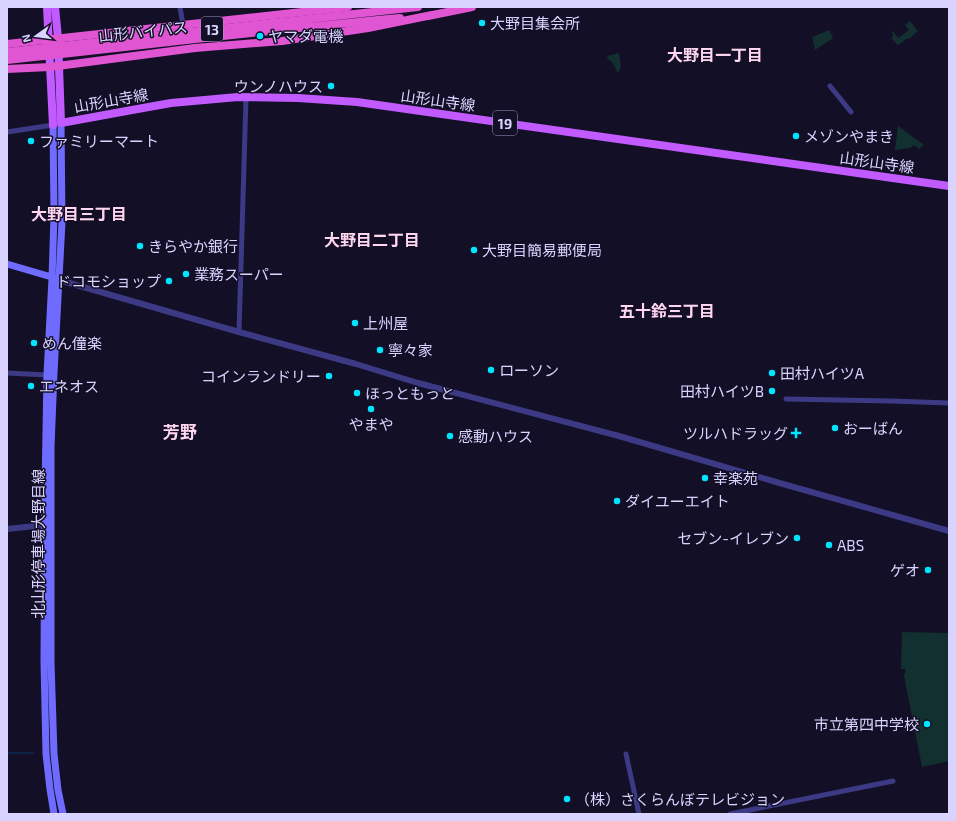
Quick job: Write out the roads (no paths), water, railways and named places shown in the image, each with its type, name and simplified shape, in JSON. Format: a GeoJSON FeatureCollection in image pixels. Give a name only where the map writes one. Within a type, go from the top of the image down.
{"type":"FeatureCollection","features":[{"type":"Feature","properties":{"kind":"highway"},"geometry":{"type":"LineString","coordinates":[[7,44],[348,7]]}},
{"type":"Feature","properties":{"kind":"highway","name":"山形バイパス"},"geometry":{"type":"LineString","coordinates":[[7,52],[418,7]]}},
{"type":"Feature","properties":{"kind":"highway","name":"山形バイパス"},"geometry":{"type":"LineString","coordinates":[[7,60],[163,44],[293,28],[432,16],[472,7]]}},
{"type":"Feature","properties":{"kind":"highway"},"geometry":{"type":"LineString","coordinates":[[7,69],[55,66],[195,48],[282,41],[368,28],[432,16]]}},
{"type":"Feature","properties":{"kind":"main road","name":"山形山寺線"},"geometry":{"type":"LineString","coordinates":[[47,7],[49,39],[55,66]]}},
{"type":"Feature","properties":{"kind":"main road","name":"山形山寺線"},"geometry":{"type":"LineString","coordinates":[[55,7],[58,38],[55,66],[57,124],[171,103],[238,97],[298,98],[357,102],[949,186]]}},
{"type":"Feature","properties":{"kind":"main road"},"geometry":{"type":"LineString","coordinates":[[7,264],[55,279],[62,222],[57,124]]}},
{"type":"Feature","properties":{"kind":"main road","name":"北山形停車場大野目線"},"geometry":{"type":"LineString","coordinates":[[54,814],[46,754],[44,662],[47,374],[55,279]]}},
{"type":"Feature","properties":{"kind":"main road","name":"北山形停車場大野目線"},"geometry":{"type":"LineString","coordinates":[[55,279],[51,447],[51,662],[54,754],[58,790],[63,814]]}},
{"type":"Feature","properties":{"kind":"street"},"geometry":{"type":"LineString","coordinates":[[180,7],[183,25]]}},
{"type":"Feature","properties":{"kind":"street"},"geometry":{"type":"LineString","coordinates":[[830,86],[851,112]]}},
{"type":"Feature","properties":{"kind":"street"},"geometry":{"type":"LineString","coordinates":[[239,332],[246,98]]}},
{"type":"Feature","properties":{"kind":"street"},"geometry":{"type":"LineString","coordinates":[[7,132],[57,124]]}},
{"type":"Feature","properties":{"kind":"street"},"geometry":{"type":"LineString","coordinates":[[55,279],[425,385],[619,436],[949,531]]}},
{"type":"Feature","properties":{"kind":"street"},"geometry":{"type":"LineString","coordinates":[[7,373],[47,374]]}},
{"type":"Feature","properties":{"kind":"street"},"geometry":{"type":"LineString","coordinates":[[786,399],[949,403]]}},
{"type":"Feature","properties":{"kind":"street"},"geometry":{"type":"LineString","coordinates":[[7,529],[45,525]]}},
{"type":"Feature","properties":{"kind":"street"},"geometry":{"type":"LineString","coordinates":[[626,754],[639,814]]}},
{"type":"Feature","properties":{"kind":"street"},"geometry":{"type":"LineString","coordinates":[[730,814],[894,781]]}},
{"type":"Feature","properties":{"kind":"waterway"},"geometry":{"type":"LineString","coordinates":[[7,753],[33,753]]}},
{"type":"Feature","properties":{"kind":"place","name":"大野目集会所"},"geometry":{"type":"Point","coordinates":[482,23]}},
{"type":"Feature","properties":{"kind":"place","name":"ヤマダ電機"},"geometry":{"type":"Point","coordinates":[260,36]}},
{"type":"Feature","properties":{"kind":"place","name":"ウンノハウス"},"geometry":{"type":"Point","coordinates":[331,86]}},
{"type":"Feature","properties":{"kind":"place","name":"メゾンやまき"},"geometry":{"type":"Point","coordinates":[796,136]}},
{"type":"Feature","properties":{"kind":"place","name":"ファミリーマート"},"geometry":{"type":"Point","coordinates":[31,141]}},
{"type":"Feature","properties":{"kind":"place","name":"きらやか銀行"},"geometry":{"type":"Point","coordinates":[140,246]}},
{"type":"Feature","properties":{"kind":"place","name":"大野目簡易郵便局"},"geometry":{"type":"Point","coordinates":[474,250]}},
{"type":"Feature","properties":{"kind":"place","name":"業務スーパー"},"geometry":{"type":"Point","coordinates":[186,274]}},
{"type":"Feature","properties":{"kind":"place","name":"ドコモショップ"},"geometry":{"type":"Point","coordinates":[169,281]}},
{"type":"Feature","properties":{"kind":"place","name":"上州屋"},"geometry":{"type":"Point","coordinates":[355,323]}},
{"type":"Feature","properties":{"kind":"place","name":"めん僮楽"},"geometry":{"type":"Point","coordinates":[34,343]}},
{"type":"Feature","properties":{"kind":"place","name":"寧々家"},"geometry":{"type":"Point","coordinates":[380,350]}},
{"type":"Feature","properties":{"kind":"place","name":"ローソン"},"geometry":{"type":"Point","coordinates":[491,370]}},
{"type":"Feature","properties":{"kind":"place","name":"田村ハイツA"},"geometry":{"type":"Point","coordinates":[772,373]}},
{"type":"Feature","properties":{"kind":"place","name":"コインランドリー"},"geometry":{"type":"Point","coordinates":[329,376]}},
{"type":"Feature","properties":{"kind":"place","name":"エネオス"},"geometry":{"type":"Point","coordinates":[31,386]}},
{"type":"Feature","properties":{"kind":"place","name":"田村ハイツB"},"geometry":{"type":"Point","coordinates":[772,391]}},
{"type":"Feature","properties":{"kind":"place","name":"ほっともっと"},"geometry":{"type":"Point","coordinates":[357,393]}},
{"type":"Feature","properties":{"kind":"place","name":"やまや"},"geometry":{"type":"Point","coordinates":[371,409]}},
{"type":"Feature","properties":{"kind":"place","name":"おーばん"},"geometry":{"type":"Point","coordinates":[835,428]}},
{"type":"Feature","properties":{"kind":"place","name":"ツルハドラッグ"},"geometry":{"type":"Point","coordinates":[796,433]}},
{"type":"Feature","properties":{"kind":"place","name":"感動ハウス"},"geometry":{"type":"Point","coordinates":[450,436]}},
{"type":"Feature","properties":{"kind":"place","name":"幸楽苑"},"geometry":{"type":"Point","coordinates":[705,478]}},
{"type":"Feature","properties":{"kind":"place","name":"ダイユーエイト"},"geometry":{"type":"Point","coordinates":[617,501]}},
{"type":"Feature","properties":{"kind":"place","name":"セブン-イレブン"},"geometry":{"type":"Point","coordinates":[797,538]}},
{"type":"Feature","properties":{"kind":"place","name":"ABS"},"geometry":{"type":"Point","coordinates":[829,545]}},
{"type":"Feature","properties":{"kind":"place","name":"ゲオ"},"geometry":{"type":"Point","coordinates":[928,570]}},
{"type":"Feature","properties":{"kind":"place","name":"市立第四中学校"},"geometry":{"type":"Point","coordinates":[927,724]}},
{"type":"Feature","properties":{"kind":"place","name":"（株）さくらんぼテレビジョン"},"geometry":{"type":"Point","coordinates":[567,799]}},
{"type":"Feature","properties":{"kind":"district","name":"大野目一丁目"},"geometry":{"type":"Point","coordinates":[715,54]}},
{"type":"Feature","properties":{"kind":"district","name":"大野目三丁目"},"geometry":{"type":"Point","coordinates":[79,213]}},
{"type":"Feature","properties":{"kind":"district","name":"大野目二丁目"},"geometry":{"type":"Point","coordinates":[372,239]}},
{"type":"Feature","properties":{"kind":"district","name":"五十鈴三丁目"},"geometry":{"type":"Point","coordinates":[667,310]}},
{"type":"Feature","properties":{"kind":"district","name":"芳野"},"geometry":{"type":"Point","coordinates":[180,431]}}]}
